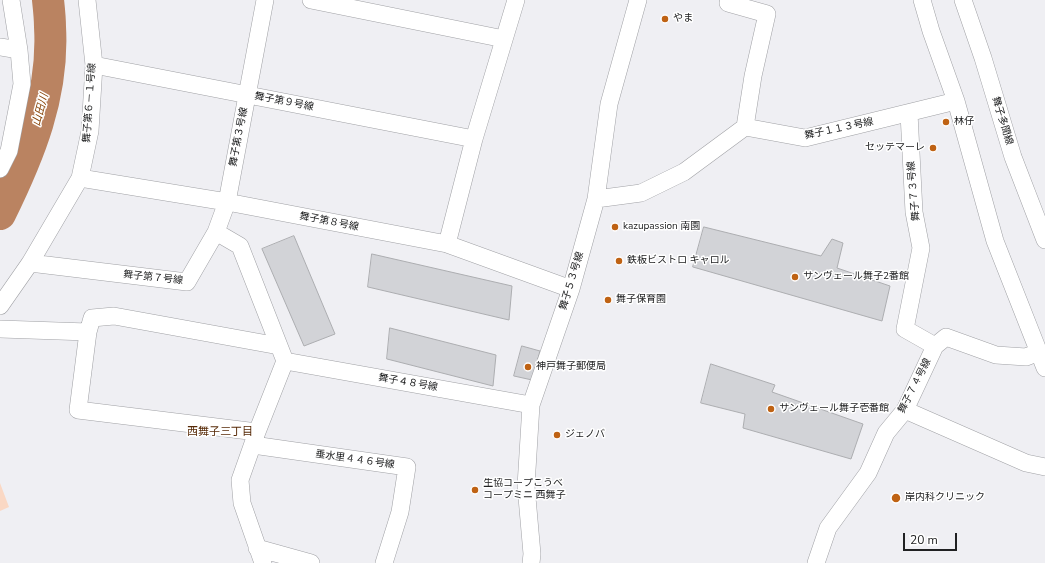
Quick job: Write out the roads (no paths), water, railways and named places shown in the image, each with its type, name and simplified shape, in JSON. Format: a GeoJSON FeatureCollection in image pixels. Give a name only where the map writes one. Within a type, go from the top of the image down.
{"type":"FeatureCollection","features":[{"type":"Feature","properties":{"kind":"street"},"geometry":{"type":"LineString","coordinates":[[0,169],[9,151],[7,130],[22,84],[19,50],[11,0]]}},
{"type":"Feature","properties":{"kind":"street","name":"舞子第６－１号線"},"geometry":{"type":"LineString","coordinates":[[0,306],[30,263],[80,178],[90,131],[94,65],[87,0]]}},
{"type":"Feature","properties":{"kind":"street","name":"舞子第３号線"},"geometry":{"type":"LineString","coordinates":[[227,202],[265,0]]}},
{"type":"Feature","properties":{"kind":"street"},"geometry":{"type":"LineString","coordinates":[[312,0],[504,39]]}},
{"type":"Feature","properties":{"kind":"street"},"geometry":{"type":"LineString","coordinates":[[447,244],[474,139],[516,0]]}},
{"type":"Feature","properties":{"kind":"street","name":"舞子５３号線"},"geometry":{"type":"LineString","coordinates":[[531,563],[532,554],[526,486],[531,405],[571,289],[596,199],[609,104],[638,0]]}},
{"type":"Feature","properties":{"kind":"street"},"geometry":{"type":"LineString","coordinates":[[922,0],[931,31],[956,101],[995,241],[1045,368]]}},
{"type":"Feature","properties":{"kind":"street","name":"舞子多聞線"},"geometry":{"type":"LineString","coordinates":[[963,0],[983,58],[1013,157],[1045,240]]}},
{"type":"Feature","properties":{"kind":"street"},"geometry":{"type":"LineString","coordinates":[[596,199],[641,193],[662,183],[684,172],[745,127],[752,76],[767,14],[728,3]]}},
{"type":"Feature","properties":{"kind":"street"},"geometry":{"type":"LineString","coordinates":[[0,47],[19,50]]}},
{"type":"Feature","properties":{"kind":"street","name":"舞子第９号線"},"geometry":{"type":"LineString","coordinates":[[94,65],[474,139]]}},
{"type":"Feature","properties":{"kind":"street","name":"舞子１１３号線"},"geometry":{"type":"LineString","coordinates":[[745,127],[805,138],[956,101]]}},
{"type":"Feature","properties":{"kind":"street","name":"舞子７３号線"},"geometry":{"type":"LineString","coordinates":[[909,113],[914,212],[921,248],[905,329],[935,346]]}},
{"type":"Feature","properties":{"kind":"street","name":"舞子第８号線"},"geometry":{"type":"LineString","coordinates":[[80,178],[227,202],[447,244],[571,289]]}},
{"type":"Feature","properties":{"kind":"street","name":"舞子第７号線"},"geometry":{"type":"LineString","coordinates":[[30,263],[187,282],[216,232],[227,202]]}},
{"type":"Feature","properties":{"kind":"street"},"geometry":{"type":"LineString","coordinates":[[216,232],[240,246],[282,353],[255,439],[240,480],[242,503],[260,555],[311,563]]}},
{"type":"Feature","properties":{"kind":"street","name":"舞子４８号線"},"geometry":{"type":"LineString","coordinates":[[88,332],[92,318],[114,316],[531,405]]}},
{"type":"Feature","properties":{"kind":"street"},"geometry":{"type":"LineString","coordinates":[[0,329],[88,332],[78,410],[255,439]]}},
{"type":"Feature","properties":{"kind":"street","name":"舞子７４号線"},"geometry":{"type":"LineString","coordinates":[[816,563],[828,528],[868,473],[886,433],[904,410],[935,346],[946,336],[996,354],[1026,357],[1039,352]]}},
{"type":"Feature","properties":{"kind":"street"},"geometry":{"type":"LineString","coordinates":[[904,410],[1026,463],[1045,467]]}},
{"type":"Feature","properties":{"kind":"street","name":"垂水里４４６号線"},"geometry":{"type":"LineString","coordinates":[[255,439],[407,467],[400,512],[384,563]]}},
{"type":"Feature","properties":{"kind":"waterway","name":"山田川"},"geometry":{"type":"LineString","coordinates":[[0,214],[30,147],[44,100],[50,52],[50,20],[48,0]]}},
{"type":"Feature","properties":{"kind":"place","name":"やま"},"geometry":{"type":"Point","coordinates":[665,19]}},
{"type":"Feature","properties":{"kind":"place","name":"林仔"},"geometry":{"type":"Point","coordinates":[946,122]}},
{"type":"Feature","properties":{"kind":"place","name":"セッテマーレ"},"geometry":{"type":"Point","coordinates":[933,148]}},
{"type":"Feature","properties":{"kind":"place","name":"kazupassion 南園"},"geometry":{"type":"Point","coordinates":[615,227]}},
{"type":"Feature","properties":{"kind":"place","name":"鉄板ビストロ キャロル"},"geometry":{"type":"Point","coordinates":[619,261]}},
{"type":"Feature","properties":{"kind":"place","name":"サンヴェール舞子2番館"},"geometry":{"type":"Point","coordinates":[795,277]}},
{"type":"Feature","properties":{"kind":"place","name":"舞子保育園"},"geometry":{"type":"Point","coordinates":[608,300]}},
{"type":"Feature","properties":{"kind":"place","name":"神戸舞子郵便局"},"geometry":{"type":"Point","coordinates":[528,367]}},
{"type":"Feature","properties":{"kind":"place","name":"サンヴェール舞子壱番館"},"geometry":{"type":"Point","coordinates":[771,409]}},
{"type":"Feature","properties":{"kind":"place","name":"ジェノバ"},"geometry":{"type":"Point","coordinates":[557,435]}},
{"type":"Feature","properties":{"kind":"place","name":"生協コープこうべ コープミニ 西舞子"},"geometry":{"type":"Point","coordinates":[475,490]}},
{"type":"Feature","properties":{"kind":"place","name":"岸内科クリニック"},"geometry":{"type":"Point","coordinates":[896,498]}},
{"type":"Feature","properties":{"kind":"district","name":"西舞子三丁目"},"geometry":{"type":"Point","coordinates":[220,432]}}]}
